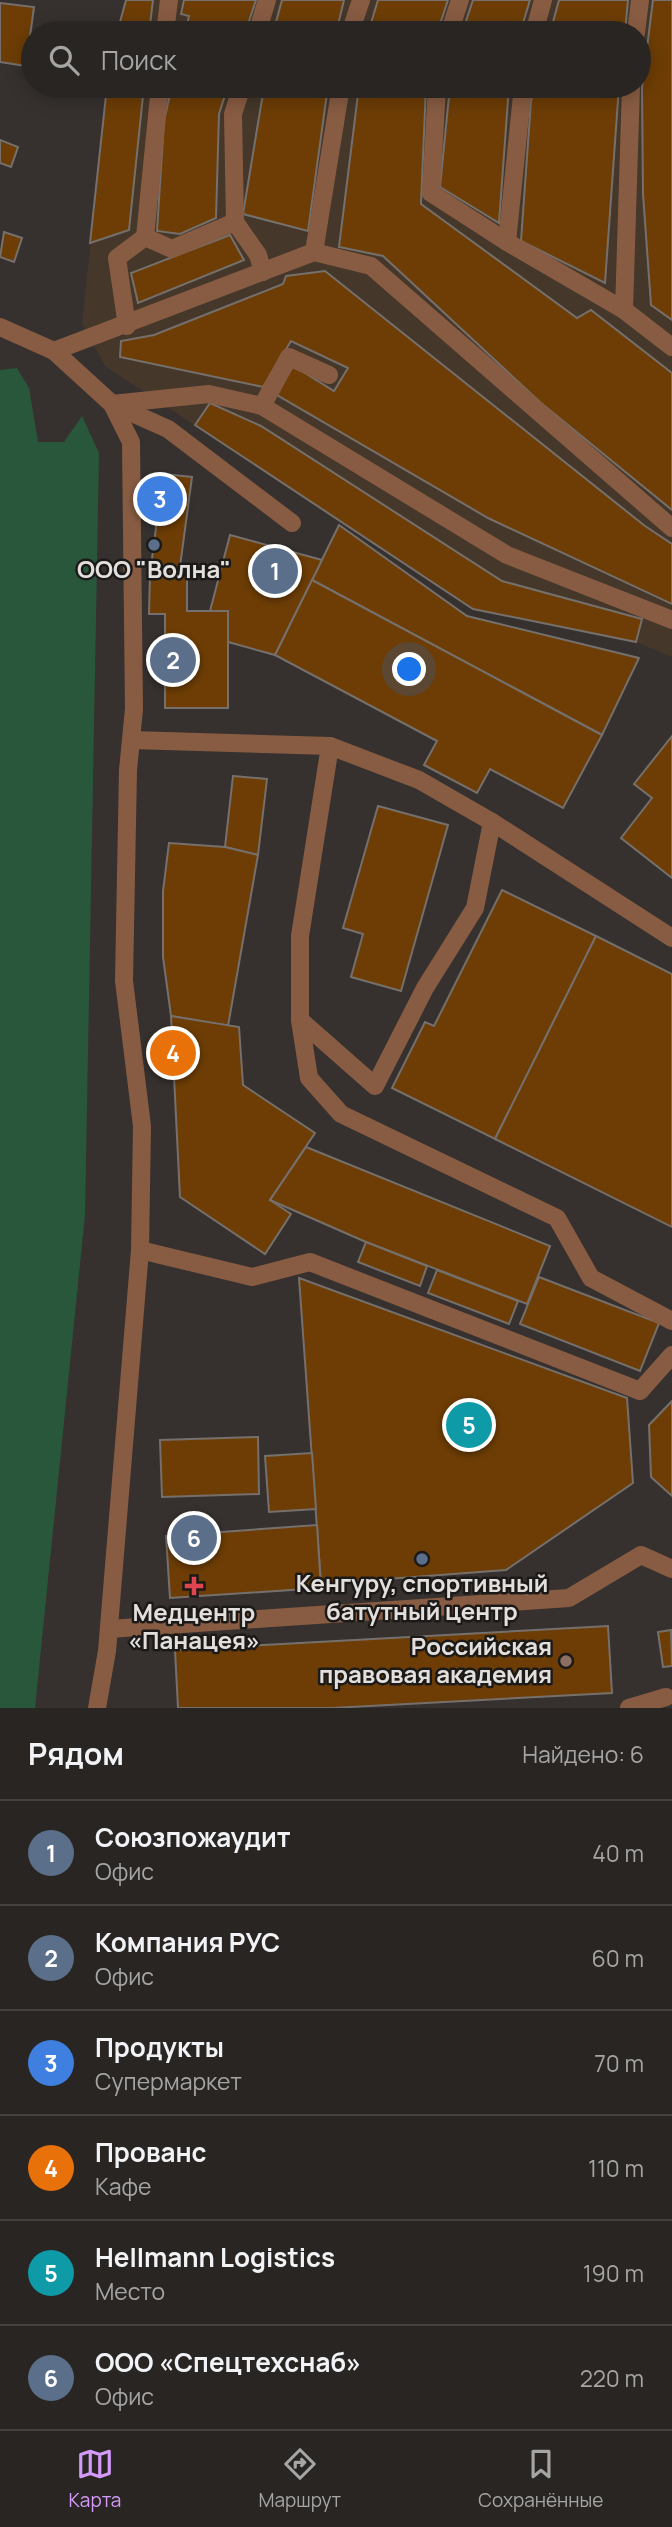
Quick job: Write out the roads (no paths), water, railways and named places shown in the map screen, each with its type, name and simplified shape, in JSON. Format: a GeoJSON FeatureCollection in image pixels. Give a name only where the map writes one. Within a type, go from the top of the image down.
{"type":"FeatureCollection","features":[{"type":"Feature","properties":{"kind":"lane"},"geometry":{"type":"LineString","coordinates":[[166,21],[169,0]]}},
{"type":"Feature","properties":{"kind":"lane"},"geometry":{"type":"LineString","coordinates":[[261,21],[267,0]]}},
{"type":"Feature","properties":{"kind":"lane"},"geometry":{"type":"LineString","coordinates":[[354,21],[361,0]]}},
{"type":"Feature","properties":{"kind":"lane"},"geometry":{"type":"LineString","coordinates":[[453,21],[460,0]]}},
{"type":"Feature","properties":{"kind":"lane"},"geometry":{"type":"LineString","coordinates":[[537,21],[543,0]]}},
{"type":"Feature","properties":{"kind":"lane"},"geometry":{"type":"LineString","coordinates":[[637,21],[640,0]]}},
{"type":"Feature","properties":{"kind":"lane"},"geometry":{"type":"LineString","coordinates":[[127,326],[117,258],[145,237],[159,98]]}},
{"type":"Feature","properties":{"kind":"lane"},"geometry":{"type":"LineString","coordinates":[[238,98],[233,114],[235,222],[258,255],[263,272]]}},
{"type":"Feature","properties":{"kind":"lane"},"geometry":{"type":"LineString","coordinates":[[314,252],[339,98]]}},
{"type":"Feature","properties":{"kind":"lane"},"geometry":{"type":"LineString","coordinates":[[436,98],[431,193],[507,242],[624,310],[672,347]]}},
{"type":"Feature","properties":{"kind":"lane"},"geometry":{"type":"LineString","coordinates":[[507,242],[522,98]]}},
{"type":"Feature","properties":{"kind":"lane"},"geometry":{"type":"LineString","coordinates":[[624,310],[631,98]]}},
{"type":"Feature","properties":{"kind":"lane"},"geometry":{"type":"LineString","coordinates":[[145,237],[172,249],[235,222]]}},
{"type":"Feature","properties":{"kind":"lane"},"geometry":{"type":"LineString","coordinates":[[54,351],[127,326],[314,252],[371,266],[672,528]]}},
{"type":"Feature","properties":{"kind":"lane"},"geometry":{"type":"LineString","coordinates":[[0,327],[54,351],[112,404],[168,429],[292,523]]}},
{"type":"Feature","properties":{"kind":"lane"},"geometry":{"type":"LineString","coordinates":[[262,406],[289,358],[329,375]]}},
{"type":"Feature","properties":{"kind":"lane"},"geometry":{"type":"LineString","coordinates":[[112,404],[209,394],[262,406],[507,555],[672,620]]}},
{"type":"Feature","properties":{"kind":"lane"},"geometry":{"type":"LineString","coordinates":[[97,1708],[109,1629],[140,1250],[142,1126],[124,981],[128,770],[132,740],[131,442],[112,404]]}},
{"type":"Feature","properties":{"kind":"lane"},"geometry":{"type":"LineString","coordinates":[[132,740],[330,746],[419,780],[492,822],[672,938]]}},
{"type":"Feature","properties":{"kind":"lane"},"geometry":{"type":"LineString","coordinates":[[330,746],[300,936],[300,1020],[309,1078],[341,1114],[557,1218],[591,1278],[672,1321]]}},
{"type":"Feature","properties":{"kind":"lane"},"geometry":{"type":"LineString","coordinates":[[300,1020],[376,1086],[425,988],[475,908],[492,822]]}},
{"type":"Feature","properties":{"kind":"lane"},"geometry":{"type":"LineString","coordinates":[[140,1250],[252,1277],[310,1262],[640,1391],[672,1355]]}},
{"type":"Feature","properties":{"kind":"lane"},"geometry":{"type":"LineString","coordinates":[[109,1629],[569,1598],[640,1555],[672,1569]]}},
{"type":"Feature","properties":{"kind":"lane"},"geometry":{"type":"LineString","coordinates":[[629,1708],[666,1698]]}},
{"type":"Feature","properties":{"kind":"place","name":"Продукты"},"geometry":{"type":"Point","coordinates":[160,499]}},
{"type":"Feature","properties":{"kind":"place","name":"ООО \"Волна\""},"geometry":{"type":"Point","coordinates":[154,545]}},
{"type":"Feature","properties":{"kind":"place","name":"Союзпожаудит"},"geometry":{"type":"Point","coordinates":[275,571]}},
{"type":"Feature","properties":{"kind":"place","name":"Компания РУС"},"geometry":{"type":"Point","coordinates":[173,660]}},
{"type":"Feature","properties":{"kind":"place","name":"Прованс"},"geometry":{"type":"Point","coordinates":[173,1053]}},
{"type":"Feature","properties":{"kind":"place","name":"Hellmann Logistics"},"geometry":{"type":"Point","coordinates":[469,1425]}},
{"type":"Feature","properties":{"kind":"place","name":"ООО «Спецтехснаб»"},"geometry":{"type":"Point","coordinates":[194,1538]}},
{"type":"Feature","properties":{"kind":"place","name":"Кенгуру, спортивный батутный центр"},"geometry":{"type":"Point","coordinates":[422,1559]}},
{"type":"Feature","properties":{"kind":"place","name":"Медцентр «Панацея»"},"geometry":{"type":"Point","coordinates":[194,1586]}},
{"type":"Feature","properties":{"kind":"place","name":"Российская правовая академия"},"geometry":{"type":"Point","coordinates":[566,1661]}}]}
